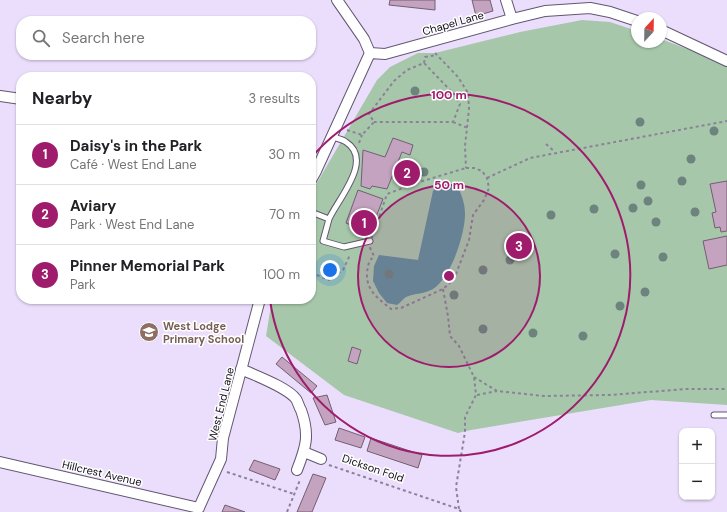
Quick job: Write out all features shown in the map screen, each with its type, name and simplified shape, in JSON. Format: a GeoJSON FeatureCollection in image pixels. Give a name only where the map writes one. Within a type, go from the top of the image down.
{"type":"FeatureCollection","features":[{"type":"Feature","properties":{"kind":"street"},"geometry":{"type":"LineString","coordinates":[[316,171],[370,53],[364,39],[337,0]]}},
{"type":"Feature","properties":{"kind":"street"},"geometry":{"type":"LineString","coordinates":[[506,0],[512,19]]}},
{"type":"Feature","properties":{"kind":"street","name":"Chapel Lane"},"geometry":{"type":"LineString","coordinates":[[370,53],[385,54],[544,11],[590,8],[610,12],[631,19]]}},
{"type":"Feature","properties":{"kind":"street"},"geometry":{"type":"LineString","coordinates":[[667,33],[727,61]]}},
{"type":"Feature","properties":{"kind":"street"},"geometry":{"type":"LineString","coordinates":[[0,96],[16,98]]}},
{"type":"Feature","properties":{"kind":"street","name":"West End Lane"},"geometry":{"type":"LineString","coordinates":[[198,510],[221,459],[223,438],[259,304]]}},
{"type":"Feature","properties":{"kind":"street"},"geometry":{"type":"LineString","coordinates":[[241,369],[279,386],[296,399],[304,418],[307,440],[299,473]]}},
{"type":"Feature","properties":{"kind":"street"},"geometry":{"type":"LineString","coordinates":[[304,452],[323,461]]}},
{"type":"Feature","properties":{"kind":"street","name":"Hillcrest Avenue"},"geometry":{"type":"LineString","coordinates":[[0,462],[198,510]]}},
{"type":"Feature","properties":{"kind":"lane"},"geometry":{"type":"LineString","coordinates":[[332,137],[347,142],[353,148],[357,158],[356,169],[347,190],[329,219],[323,241],[344,247],[370,241]]}},
{"type":"Feature","properties":{"kind":"lane"},"geometry":{"type":"LineString","coordinates":[[316,214],[329,219]]}},
{"type":"Feature","properties":{"kind":"lane"},"geometry":{"type":"LineString","coordinates":[[714,415],[727,415]]}},
{"type":"Feature","properties":{"kind":"path"},"geometry":{"type":"LineString","coordinates":[[424,63],[425,57],[436,54],[458,77],[468,93],[468,128],[465,146],[466,168]]}},
{"type":"Feature","properties":{"kind":"path"},"geometry":{"type":"LineString","coordinates":[[374,122],[368,114],[394,81],[407,70],[424,63]]}},
{"type":"Feature","properties":{"kind":"path"},"geometry":{"type":"LineString","coordinates":[[424,63],[449,89],[460,104],[454,122]]}},
{"type":"Feature","properties":{"kind":"path"},"geometry":{"type":"LineString","coordinates":[[487,178],[530,158],[727,121]]}},
{"type":"Feature","properties":{"kind":"path"},"geometry":{"type":"LineString","coordinates":[[336,127],[362,134],[374,122],[454,122],[468,128]]}},
{"type":"Feature","properties":{"kind":"path"},"geometry":{"type":"LineString","coordinates":[[546,144],[556,152]]}},
{"type":"Feature","properties":{"kind":"path"},"geometry":{"type":"LineString","coordinates":[[466,168],[474,168],[482,172],[487,178],[489,188],[484,200],[473,216],[469,240],[454,279],[443,289],[400,308],[391,309],[375,296],[366,282],[368,263],[374,256],[369,246],[370,241],[387,194],[416,183],[466,168]]}},
{"type":"Feature","properties":{"kind":"path"},"geometry":{"type":"LineString","coordinates":[[316,276],[329,280],[343,270],[355,244]]}},
{"type":"Feature","properties":{"kind":"path"},"geometry":{"type":"LineString","coordinates":[[443,289],[450,336],[458,346],[474,377],[476,395],[465,417],[465,432],[456,487],[460,512]]}},
{"type":"Feature","properties":{"kind":"path"},"geometry":{"type":"LineString","coordinates":[[474,377],[497,391]]}},
{"type":"Feature","properties":{"kind":"path"},"geometry":{"type":"LineString","coordinates":[[476,395],[497,391],[544,396],[609,395],[687,388],[727,389]]}},
{"type":"Feature","properties":{"kind":"path","name":"Dickson Fold"},"geometry":{"type":"LineString","coordinates":[[323,461],[459,509]]}},
{"type":"Feature","properties":{"kind":"path"},"geometry":{"type":"LineString","coordinates":[[216,468],[294,494]]}},
{"type":"Feature","properties":{"kind":"path"},"geometry":{"type":"LineString","coordinates":[[287,512],[294,494],[299,473]]}},
{"type":"Feature","properties":{"kind":"shaded area"},"geometry":{"type":"Polygon","coordinates":[[[582,20],[610,22],[631,29],[631,48],[667,48],[667,41],[727,64],[727,405],[651,400],[458,433],[344,395],[266,336],[271,304],[316,304],[316,184],[377,80],[390,67],[418,53],[435,53],[520,32],[582,20]]]}},
{"type":"Feature","properties":{"kind":"shaded area"},"geometry":{"type":"Polygon","coordinates":[[[438,185],[458,187],[463,200],[465,210],[463,233],[456,255],[446,275],[433,289],[406,297],[397,305],[387,303],[379,293],[373,281],[374,266],[379,255],[418,260],[433,191],[438,185]]]}},
{"type":"Feature","properties":{"kind":"building"},"geometry":{"type":"Polygon","coordinates":[[[390,0],[435,0],[435,10],[389,5],[390,0]]]}},
{"type":"Feature","properties":{"kind":"building"},"geometry":{"type":"Polygon","coordinates":[[[472,0],[490,0],[493,11],[476,16],[472,0]]]}},
{"type":"Feature","properties":{"kind":"building"},"geometry":{"type":"Polygon","coordinates":[[[393,138],[413,145],[410,155],[402,152],[387,189],[372,186],[370,189],[361,186],[363,150],[385,157],[393,138]]]}},
{"type":"Feature","properties":{"kind":"building"},"geometry":{"type":"Polygon","coordinates":[[[727,181],[727,231],[721,232],[720,227],[715,228],[712,213],[716,212],[710,184],[727,181]]]}},
{"type":"Feature","properties":{"kind":"building"},"geometry":{"type":"Polygon","coordinates":[[[358,190],[383,199],[376,217],[371,216],[366,231],[346,223],[358,190]]]}},
{"type":"Feature","properties":{"kind":"building"},"geometry":{"type":"Polygon","coordinates":[[[727,236],[727,265],[709,269],[703,241],[727,236]]]}},
{"type":"Feature","properties":{"kind":"building"},"geometry":{"type":"Polygon","coordinates":[[[352,347],[361,350],[357,364],[348,361],[352,347]]]}},
{"type":"Feature","properties":{"kind":"building"},"geometry":{"type":"Polygon","coordinates":[[[282,357],[317,386],[311,393],[276,364],[282,357]]]}},
{"type":"Feature","properties":{"kind":"building"},"geometry":{"type":"Polygon","coordinates":[[[327,395],[336,422],[325,425],[313,398],[327,395]]]}},
{"type":"Feature","properties":{"kind":"building"},"geometry":{"type":"Polygon","coordinates":[[[339,428],[365,437],[361,448],[335,440],[339,428]]]}},
{"type":"Feature","properties":{"kind":"building"},"geometry":{"type":"Polygon","coordinates":[[[371,438],[422,455],[418,468],[367,451],[371,438]]]}},
{"type":"Feature","properties":{"kind":"building"},"geometry":{"type":"Polygon","coordinates":[[[254,460],[280,469],[275,480],[249,470],[254,460]]]}},
{"type":"Feature","properties":{"kind":"building"},"geometry":{"type":"Polygon","coordinates":[[[313,474],[326,478],[312,512],[297,512],[313,474]]]}},
{"type":"Feature","properties":{"kind":"building"},"geometry":{"type":"Polygon","coordinates":[[[225,505],[245,512],[222,512],[225,505]]]}},
{"type":"Feature","properties":{"kind":"place","name":"Aviary"},"geometry":{"type":"Point","coordinates":[407,173]}},
{"type":"Feature","properties":{"kind":"place","name":"Daisy's in the Park"},"geometry":{"type":"Point","coordinates":[364,223]}},
{"type":"Feature","properties":{"kind":"place","name":"Pinner Memorial Park"},"geometry":{"type":"Point","coordinates":[519,246]}},
{"type":"Feature","properties":{"kind":"place","name":"West Lodge Primary School"},"geometry":{"type":"Point","coordinates":[149,332]}}]}
